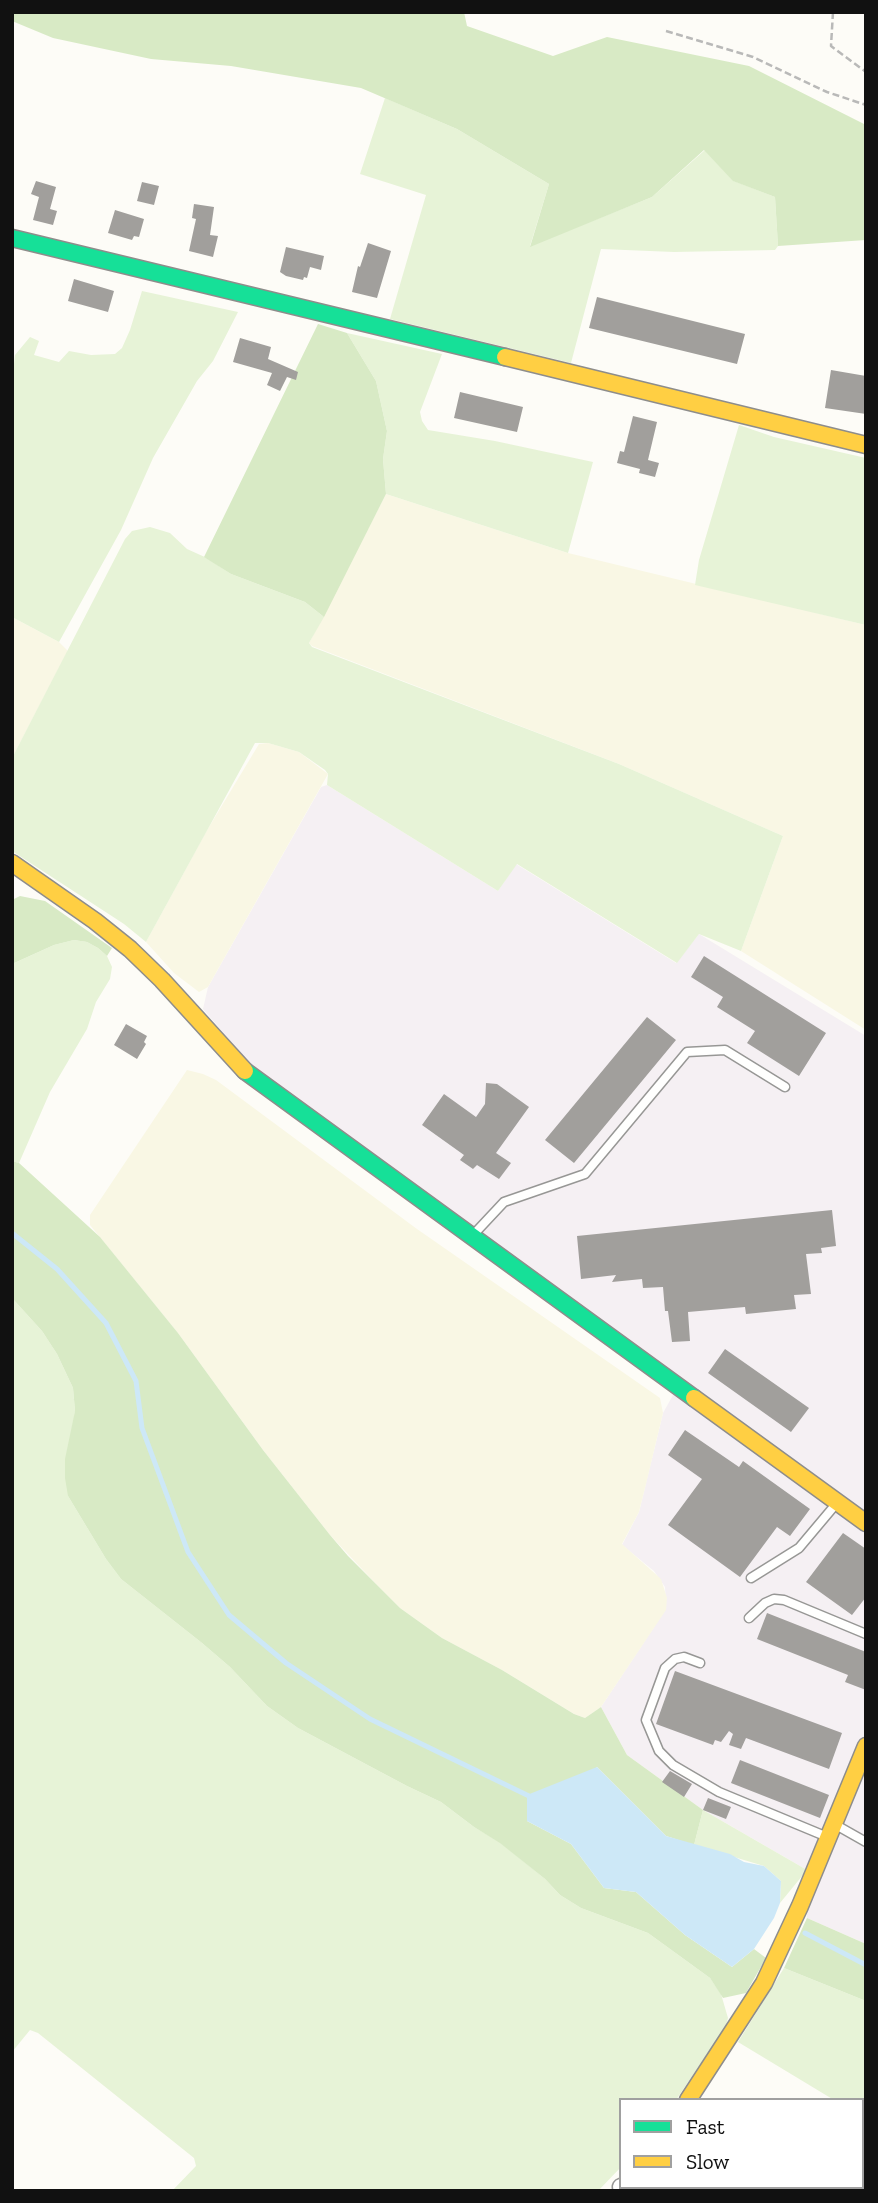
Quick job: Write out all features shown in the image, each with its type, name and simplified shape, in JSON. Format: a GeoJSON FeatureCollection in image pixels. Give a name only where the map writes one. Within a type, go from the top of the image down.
{"type":"FeatureCollection","features":[{"type":"Feature","properties":{"kind":"street"},"geometry":{"type":"LineString","coordinates":[[12,238],[866,445]]}},
{"type":"Feature","properties":{"kind":"street"},"geometry":{"type":"LineString","coordinates":[[12,863],[95,921],[130,950],[162,980],[249,1075],[866,1523]]}},
{"type":"Feature","properties":{"kind":"street"},"geometry":{"type":"LineString","coordinates":[[689,2098],[764,1983],[800,1906],[866,1746]]}},
{"type":"Feature","properties":{"kind":"street"},"geometry":{"type":"LineString","coordinates":[[620,2189],[628,2191]]}},
{"type":"Feature","properties":{"kind":"lane"},"geometry":{"type":"LineString","coordinates":[[472,1236],[503,1202],[584,1174],[687,1052],[725,1050],[785,1087]]}},
{"type":"Feature","properties":{"kind":"lane"},"geometry":{"type":"LineString","coordinates":[[751,1578],[799,1548],[837,1502]]}},
{"type":"Feature","properties":{"kind":"lane"},"geometry":{"type":"LineString","coordinates":[[749,1618],[765,1603],[784,1600],[866,1634]]}},
{"type":"Feature","properties":{"kind":"lane"},"geometry":{"type":"LineString","coordinates":[[701,1663],[684,1657],[676,1659],[665,1668],[646,1720],[659,1751],[673,1765],[719,1791],[866,1842]]}},
{"type":"Feature","properties":{"kind":"path"},"geometry":{"type":"LineString","coordinates":[[833,12],[831,46],[866,72]]}},
{"type":"Feature","properties":{"kind":"path"},"geometry":{"type":"LineString","coordinates":[[666,31],[753,57],[827,92],[866,105]]}},
{"type":"Feature","properties":{"kind":"shaded area"},"geometry":{"type":"Polygon","coordinates":[[[386,494],[568,553],[866,625],[866,1030],[741,951],[783,836],[619,764],[309,643],[386,494]]]}},
{"type":"Feature","properties":{"kind":"shaded area"},"geometry":{"type":"Polygon","coordinates":[[[12,617],[59,642],[68,651],[12,758],[12,617]]]}},
{"type":"Feature","properties":{"kind":"shaded area"},"geometry":{"type":"Polygon","coordinates":[[[268,743],[299,752],[328,774],[208,987],[199,992],[174,973],[146,942],[206,832],[259,744],[268,743]]]}},
{"type":"Feature","properties":{"kind":"shaded area"},"geometry":{"type":"Polygon","coordinates":[[[327,785],[498,891],[516,864],[676,963],[699,934],[866,1036],[866,1944],[807,1918],[807,1870],[703,1810],[627,1755],[601,1707],[666,1609],[665,1587],[654,1571],[622,1545],[639,1512],[663,1413],[682,1379],[251,1065],[203,1009],[208,987],[321,787],[327,785]]]}},
{"type":"Feature","properties":{"kind":"shaded area"},"geometry":{"type":"Polygon","coordinates":[[[187,1070],[216,1080],[417,1229],[660,1398],[663,1413],[639,1512],[622,1544],[661,1579],[667,1598],[666,1610],[601,1707],[585,1718],[442,1638],[400,1608],[330,1535],[263,1450],[178,1333],[90,1225],[90,1215],[187,1070]]]}},
{"type":"Feature","properties":{"kind":"green space"},"geometry":{"type":"Polygon","coordinates":[[[12,12],[464,12],[467,26],[553,56],[607,37],[749,66],[866,125],[866,240],[778,246],[775,197],[733,181],[704,150],[652,197],[530,247],[549,184],[457,129],[361,88],[231,66],[151,59],[53,38],[12,21],[12,12]]]}},
{"type":"Feature","properties":{"kind":"green space"},"geometry":{"type":"Polygon","coordinates":[[[385,98],[457,129],[549,184],[530,246],[652,197],[705,150],[734,181],[775,197],[778,246],[775,250],[674,252],[601,249],[571,363],[390,319],[426,195],[360,174],[385,98]]]}},
{"type":"Feature","properties":{"kind":"green space"},"geometry":{"type":"Polygon","coordinates":[[[142,291],[238,312],[213,361],[197,381],[153,458],[121,530],[59,642],[12,617],[12,382],[15,355],[30,337],[39,341],[34,355],[59,362],[69,351],[91,355],[115,354],[122,348],[130,330],[142,291]]]}},
{"type":"Feature","properties":{"kind":"green space"},"geometry":{"type":"Polygon","coordinates":[[[318,324],[347,333],[376,381],[387,431],[383,459],[386,494],[324,617],[305,602],[231,574],[204,557],[318,324]]]}},
{"type":"Feature","properties":{"kind":"green space"},"geometry":{"type":"Polygon","coordinates":[[[347,333],[442,354],[420,412],[428,430],[593,462],[568,553],[386,494],[383,459],[387,431],[376,381],[347,333]]]}},
{"type":"Feature","properties":{"kind":"green space"},"geometry":{"type":"Polygon","coordinates":[[[739,425],[774,437],[866,458],[866,625],[695,585],[699,560],[739,425]]]}},
{"type":"Feature","properties":{"kind":"green space"},"geometry":{"type":"Polygon","coordinates":[[[150,527],[170,533],[187,549],[231,574],[305,602],[324,617],[309,643],[312,647],[619,764],[783,836],[741,951],[699,934],[677,963],[517,864],[498,891],[327,785],[328,774],[325,770],[299,752],[268,743],[255,743],[146,942],[124,924],[12,851],[12,758],[125,539],[132,531],[150,527]]]}},
{"type":"Feature","properties":{"kind":"green space"},"geometry":{"type":"Polygon","coordinates":[[[20,896],[45,901],[112,948],[107,956],[87,942],[74,940],[54,945],[12,964],[12,900],[20,896]]]}},
{"type":"Feature","properties":{"kind":"green space"},"geometry":{"type":"Polygon","coordinates":[[[74,940],[87,942],[107,956],[112,967],[110,979],[96,1002],[87,1029],[50,1092],[19,1163],[12,1161],[12,964],[54,945],[74,940]]]}},
{"type":"Feature","properties":{"kind":"green space"},"geometry":{"type":"Polygon","coordinates":[[[12,1161],[19,1163],[100,1237],[178,1333],[263,1450],[330,1535],[400,1608],[442,1638],[502,1670],[574,1714],[585,1718],[601,1707],[627,1755],[703,1810],[694,1845],[666,1836],[597,1767],[527,1821],[571,1844],[604,1888],[636,1892],[685,1935],[732,1967],[754,1949],[766,1958],[746,1993],[723,1998],[710,1978],[648,1933],[581,1908],[560,1895],[545,1879],[500,1843],[441,1802],[298,1728],[267,1706],[230,1667],[202,1643],[121,1579],[68,1496],[65,1459],[75,1411],[73,1388],[57,1354],[42,1331],[12,1298],[12,1161]]]}},
{"type":"Feature","properties":{"kind":"green space"},"geometry":{"type":"Polygon","coordinates":[[[12,1298],[42,1331],[57,1354],[73,1388],[75,1411],[68,1496],[121,1579],[202,1643],[230,1667],[267,1706],[298,1728],[441,1802],[474,1827],[500,1842],[560,1895],[581,1908],[648,1933],[710,1978],[721,1994],[728,2018],[726,2026],[677,2098],[619,2098],[619,2169],[598,2191],[172,2191],[196,2166],[194,2158],[38,2033],[30,2030],[12,2052],[12,1298]]]}},
{"type":"Feature","properties":{"kind":"green space"},"geometry":{"type":"Polygon","coordinates":[[[703,1810],[807,1870],[780,1903],[781,1881],[764,1866],[694,1845],[703,1810]]]}},
{"type":"Feature","properties":{"kind":"green space"},"geometry":{"type":"Polygon","coordinates":[[[807,1918],[866,1944],[866,2001],[784,1968],[807,1918]]]}},
{"type":"Feature","properties":{"kind":"green space"},"geometry":{"type":"Polygon","coordinates":[[[784,1968],[866,2001],[866,2119],[864,2098],[831,2098],[738,2042],[784,1968]]]}},
{"type":"Feature","properties":{"kind":"water"},"geometry":{"type":"Polygon","coordinates":[[[597,1767],[666,1836],[764,1866],[781,1881],[780,1903],[774,1918],[754,1949],[732,1967],[685,1935],[636,1892],[604,1888],[571,1844],[527,1821],[527,1795],[597,1767]]]}},
{"type":"Feature","properties":{"kind":"building"},"geometry":{"type":"Polygon","coordinates":[[[36,181],[56,187],[50,209],[57,211],[53,225],[33,220],[39,197],[31,194],[36,181]]]}},
{"type":"Feature","properties":{"kind":"building"},"geometry":{"type":"Polygon","coordinates":[[[142,182],[159,186],[154,205],[137,201],[142,182]]]}},
{"type":"Feature","properties":{"kind":"building"},"geometry":{"type":"Polygon","coordinates":[[[194,204],[214,207],[210,235],[218,236],[213,257],[189,251],[196,219],[192,218],[194,204]]]}},
{"type":"Feature","properties":{"kind":"building"},"geometry":{"type":"Polygon","coordinates":[[[115,210],[144,219],[139,237],[134,236],[132,240],[108,233],[115,210]]]}},
{"type":"Feature","properties":{"kind":"building"},"geometry":{"type":"Polygon","coordinates":[[[368,243],[391,251],[377,298],[352,292],[358,266],[360,267],[368,243]]]}},
{"type":"Feature","properties":{"kind":"building"},"geometry":{"type":"Polygon","coordinates":[[[286,247],[324,256],[321,270],[310,267],[307,278],[304,277],[303,280],[286,276],[280,272],[286,247]]]}},
{"type":"Feature","properties":{"kind":"building"},"geometry":{"type":"Polygon","coordinates":[[[74,279],[114,291],[108,312],[68,301],[74,279]]]}},
{"type":"Feature","properties":{"kind":"building"},"geometry":{"type":"Polygon","coordinates":[[[597,297],[745,334],[737,364],[589,328],[597,297]]]}},
{"type":"Feature","properties":{"kind":"building"},"geometry":{"type":"Polygon","coordinates":[[[240,338],[271,347],[268,359],[298,372],[296,380],[287,377],[280,391],[267,385],[272,373],[233,362],[240,338]]]}},
{"type":"Feature","properties":{"kind":"building"},"geometry":{"type":"Polygon","coordinates":[[[831,370],[866,376],[866,414],[825,408],[831,370]]]}},
{"type":"Feature","properties":{"kind":"building"},"geometry":{"type":"Polygon","coordinates":[[[460,392],[523,407],[517,432],[454,418],[460,392]]]}},
{"type":"Feature","properties":{"kind":"building"},"geometry":{"type":"Polygon","coordinates":[[[633,416],[657,422],[648,460],[659,463],[655,477],[639,473],[640,469],[617,463],[620,451],[624,452],[633,416]]]}},
{"type":"Feature","properties":{"kind":"building"},"geometry":{"type":"Polygon","coordinates":[[[704,956],[826,1033],[799,1076],[747,1043],[755,1031],[717,1007],[723,997],[691,977],[704,956]]]}},
{"type":"Feature","properties":{"kind":"building"},"geometry":{"type":"Polygon","coordinates":[[[647,1017],[676,1040],[574,1163],[545,1140],[647,1017]]]}},
{"type":"Feature","properties":{"kind":"building"},"geometry":{"type":"Polygon","coordinates":[[[126,1024],[147,1036],[144,1042],[146,1044],[137,1059],[114,1045],[126,1024]]]}},
{"type":"Feature","properties":{"kind":"building"},"geometry":{"type":"Polygon","coordinates":[[[486,1083],[497,1084],[529,1107],[496,1153],[511,1163],[499,1179],[477,1165],[473,1169],[460,1160],[464,1155],[422,1125],[444,1094],[476,1117],[485,1104],[486,1083]]]}},
{"type":"Feature","properties":{"kind":"building"},"geometry":{"type":"Polygon","coordinates":[[[832,1210],[836,1246],[821,1248],[822,1253],[806,1254],[811,1294],[794,1295],[796,1309],[746,1314],[745,1307],[688,1312],[690,1341],[672,1342],[663,1287],[643,1288],[642,1279],[612,1282],[616,1275],[581,1279],[577,1236],[832,1210]]]}},
{"type":"Feature","properties":{"kind":"building"},"geometry":{"type":"Polygon","coordinates":[[[725,1349],[809,1408],[791,1432],[708,1373],[725,1349]]]}},
{"type":"Feature","properties":{"kind":"building"},"geometry":{"type":"Polygon","coordinates":[[[685,1430],[739,1467],[743,1461],[810,1509],[790,1536],[777,1527],[740,1577],[668,1525],[702,1479],[668,1455],[685,1430]]]}},
{"type":"Feature","properties":{"kind":"building"},"geometry":{"type":"Polygon","coordinates":[[[843,1533],[866,1549],[866,1597],[852,1615],[806,1582],[843,1533]]]}},
{"type":"Feature","properties":{"kind":"building"},"geometry":{"type":"Polygon","coordinates":[[[767,1613],[866,1652],[866,1690],[845,1682],[848,1675],[757,1639],[767,1613]]]}},
{"type":"Feature","properties":{"kind":"building"},"geometry":{"type":"Polygon","coordinates":[[[675,1671],[842,1733],[829,1769],[746,1738],[741,1749],[729,1745],[733,1734],[729,1731],[721,1742],[715,1740],[713,1745],[656,1724],[675,1671]]]}},
{"type":"Feature","properties":{"kind":"building"},"geometry":{"type":"Polygon","coordinates":[[[740,1760],[829,1795],[820,1818],[731,1783],[740,1760]]]}},
{"type":"Feature","properties":{"kind":"building"},"geometry":{"type":"Polygon","coordinates":[[[670,1771],[692,1784],[684,1797],[662,1782],[670,1771]]]}},
{"type":"Feature","properties":{"kind":"building"},"geometry":{"type":"Polygon","coordinates":[[[708,1798],[731,1807],[726,1819],[703,1810],[708,1798]]]}},
{"type":"Feature","properties":{"kind":"waterway"},"geometry":{"type":"LineString","coordinates":[[12,1233],[57,1269],[106,1323],[136,1381],[142,1428],[188,1552],[229,1615],[286,1663],[370,1719],[531,1797]]}},
{"type":"Feature","properties":{"kind":"waterway"},"geometry":{"type":"LineString","coordinates":[[805,1933],[866,1965]]}},
{"type":"Feature","properties":{"kind":"traffic: fast"},"geometry":{"type":"LineString","coordinates":[[12,238],[505,357]]}},
{"type":"Feature","properties":{"kind":"traffic: fast"},"geometry":{"type":"LineString","coordinates":[[245,1071],[694,1398]]}},
{"type":"Feature","properties":{"kind":"traffic: slow"},"geometry":{"type":"LineString","coordinates":[[505,357],[866,445]]}},
{"type":"Feature","properties":{"kind":"traffic: slow"},"geometry":{"type":"LineString","coordinates":[[12,863],[130,949],[245,1071]]}},
{"type":"Feature","properties":{"kind":"traffic: slow"},"geometry":{"type":"LineString","coordinates":[[694,1398],[866,1523]]}},
{"type":"Feature","properties":{"kind":"traffic: slow"},"geometry":{"type":"LineString","coordinates":[[689,2098],[764,1983],[800,1906],[866,1746]]}}]}
